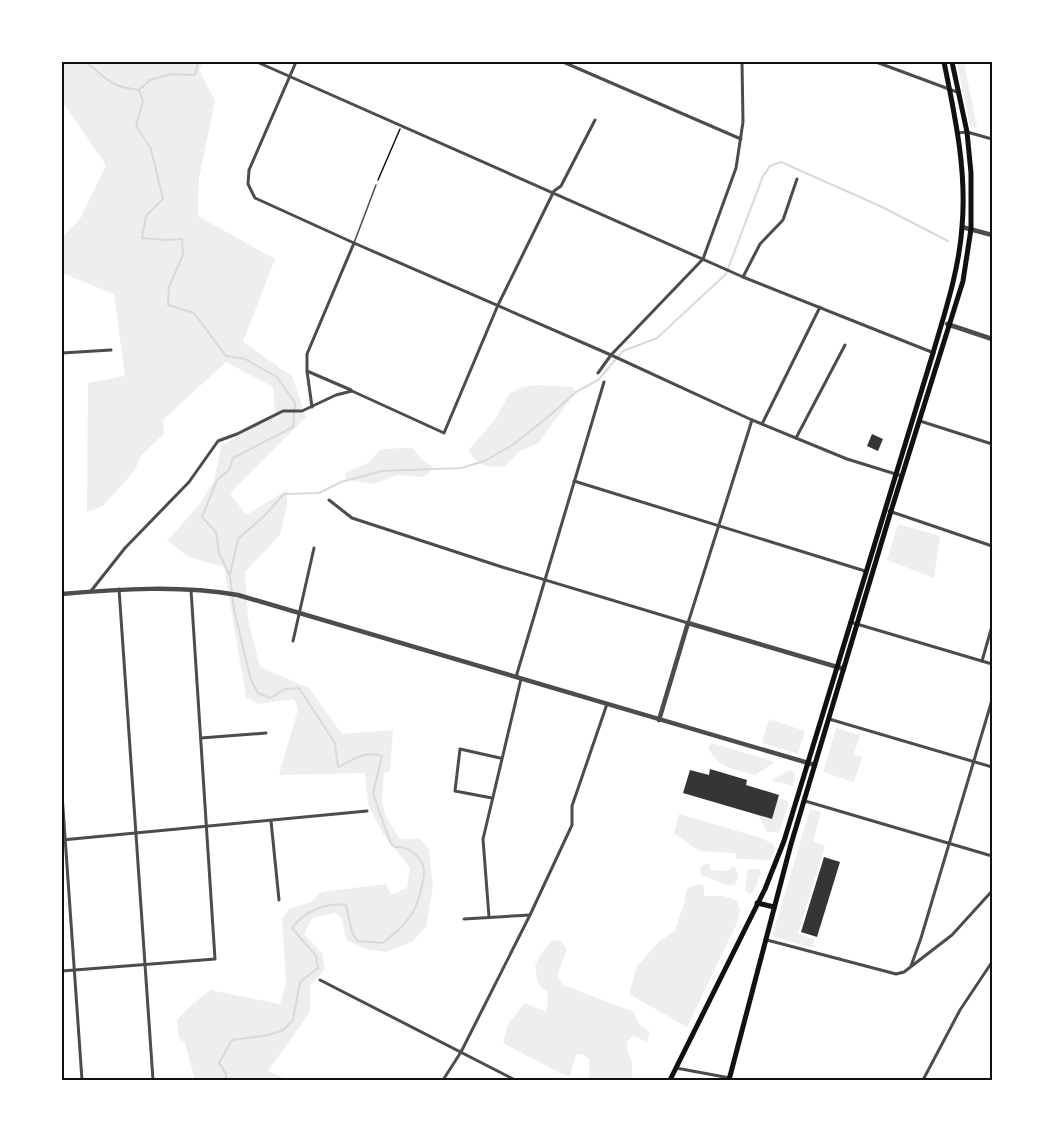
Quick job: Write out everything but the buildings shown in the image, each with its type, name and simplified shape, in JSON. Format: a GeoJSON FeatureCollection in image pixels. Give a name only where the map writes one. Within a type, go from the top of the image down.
{"type":"FeatureCollection","features":[{"type":"Feature","properties":{"kind":"main road"},"geometry":{"type":"LineString","coordinates":[[670,1080],[765,889],[784,841],[850,622],[902,476],[954,280],[962,227],[963,172],[944,62]]}},
{"type":"Feature","properties":{"kind":"main road"},"geometry":{"type":"LineString","coordinates":[[888,510],[895,474],[941,356],[963,282],[971,229],[971,173],[967,132],[952,62]]}},
{"type":"Feature","properties":{"kind":"main road"},"geometry":{"type":"LineString","coordinates":[[730,1079],[777,893],[857,624],[869,572]]}},
{"type":"Feature","properties":{"kind":"main road"},"geometry":{"type":"LineString","coordinates":[[765,889],[777,893]]}},
{"type":"Feature","properties":{"kind":"main road"},"geometry":{"type":"LineString","coordinates":[[757,903],[774,907]]}},
{"type":"Feature","properties":{"kind":"street"},"geometry":{"type":"LineString","coordinates":[[257,62],[554,191],[743,277],[941,356]]}},
{"type":"Feature","properties":{"kind":"street"},"geometry":{"type":"LineString","coordinates":[[296,62],[249,170],[248,184],[255,198],[611,355],[752,420],[847,459],[902,476]]}},
{"type":"Feature","properties":{"kind":"street"},"geometry":{"type":"LineString","coordinates":[[563,62],[741,139]]}},
{"type":"Feature","properties":{"kind":"street"},"geometry":{"type":"LineString","coordinates":[[598,373],[611,355],[703,259],[736,168],[743,122],[742,62]]}},
{"type":"Feature","properties":{"kind":"street"},"geometry":{"type":"LineString","coordinates":[[876,62],[959,92]]}},
{"type":"Feature","properties":{"kind":"street"},"geometry":{"type":"LineString","coordinates":[[307,371],[444,433],[498,305],[554,191],[561,186],[595,120]]}},
{"type":"Feature","properties":{"kind":"street"},"geometry":{"type":"LineString","coordinates":[[958,133],[967,132],[993,139]]}},
{"type":"Feature","properties":{"kind":"street"},"geometry":{"type":"LineString","coordinates":[[743,277],[760,244],[783,219],[797,179]]}},
{"type":"Feature","properties":{"kind":"street"},"geometry":{"type":"LineString","coordinates":[[962,227],[993,235]]}},
{"type":"Feature","properties":{"kind":"street"},"geometry":{"type":"LineString","coordinates":[[312,407],[307,354],[354,243]]}},
{"type":"Feature","properties":{"kind":"street"},"geometry":{"type":"LineString","coordinates":[[762,424],[820,307]]}},
{"type":"Feature","properties":{"kind":"street"},"geometry":{"type":"LineString","coordinates":[[942,323],[993,339]]}},
{"type":"Feature","properties":{"kind":"street"},"geometry":{"type":"LineString","coordinates":[[796,438],[845,345]]}},
{"type":"Feature","properties":{"kind":"street"},"geometry":{"type":"LineString","coordinates":[[62,353],[111,350]]}},
{"type":"Feature","properties":{"kind":"street"},"geometry":{"type":"LineString","coordinates":[[489,918],[483,839],[500,758],[544,579],[604,382]]}},
{"type":"Feature","properties":{"kind":"street"},"geometry":{"type":"LineString","coordinates":[[91,591],[125,548],[189,482],[218,441],[283,411],[298,412],[336,395],[352,391]]}},
{"type":"Feature","properties":{"kind":"street"},"geometry":{"type":"LineString","coordinates":[[917,419],[993,444]]}},
{"type":"Feature","properties":{"kind":"street"},"geometry":{"type":"LineString","coordinates":[[659,720],[752,420]]}},
{"type":"Feature","properties":{"kind":"street"},"geometry":{"type":"LineString","coordinates":[[574,481],[869,572]]}},
{"type":"Feature","properties":{"kind":"street"},"geometry":{"type":"LineString","coordinates":[[329,500],[352,518],[544,579],[844,669]]}},
{"type":"Feature","properties":{"kind":"street"},"geometry":{"type":"LineString","coordinates":[[888,510],[993,546]]}},
{"type":"Feature","properties":{"kind":"street"},"geometry":{"type":"LineString","coordinates":[[293,641],[301,614],[314,548]]}},
{"type":"Feature","properties":{"kind":"street"},"geometry":{"type":"LineString","coordinates":[[119,589],[153,1080]]}},
{"type":"Feature","properties":{"kind":"street"},"geometry":{"type":"LineString","coordinates":[[62,594],[119,589],[191,590],[238,595],[815,765]]}},
{"type":"Feature","properties":{"kind":"street"},"geometry":{"type":"LineString","coordinates":[[62,971],[215,958],[191,590]]}},
{"type":"Feature","properties":{"kind":"street"},"geometry":{"type":"LineString","coordinates":[[850,622],[993,664]]}},
{"type":"Feature","properties":{"kind":"street"},"geometry":{"type":"LineString","coordinates":[[982,661],[993,626]]}},
{"type":"Feature","properties":{"kind":"street"},"geometry":{"type":"LineString","coordinates":[[911,966],[993,700]]}},
{"type":"Feature","properties":{"kind":"street"},"geometry":{"type":"LineString","coordinates":[[443,1080],[461,1052],[530,915],[572,825],[572,806],[607,704]]}},
{"type":"Feature","properties":{"kind":"street"},"geometry":{"type":"LineString","coordinates":[[821,717],[993,767]]}},
{"type":"Feature","properties":{"kind":"street"},"geometry":{"type":"LineString","coordinates":[[201,738],[266,733]]}},
{"type":"Feature","properties":{"kind":"street"},"geometry":{"type":"LineString","coordinates":[[492,798],[454,790],[460,749],[500,758]]}},
{"type":"Feature","properties":{"kind":"street"},"geometry":{"type":"LineString","coordinates":[[62,794],[63,840],[82,1080]]}},
{"type":"Feature","properties":{"kind":"street"},"geometry":{"type":"LineString","coordinates":[[805,801],[993,856]]}},
{"type":"Feature","properties":{"kind":"street"},"geometry":{"type":"LineString","coordinates":[[63,840],[367,811]]}},
{"type":"Feature","properties":{"kind":"street"},"geometry":{"type":"LineString","coordinates":[[271,821],[279,900]]}},
{"type":"Feature","properties":{"kind":"street"},"geometry":{"type":"LineString","coordinates":[[765,939],[896,974],[904,972],[952,935],[993,891]]}},
{"type":"Feature","properties":{"kind":"street"},"geometry":{"type":"LineString","coordinates":[[464,919],[530,915]]}},
{"type":"Feature","properties":{"kind":"street"},"geometry":{"type":"LineString","coordinates":[[923,1080],[960,1010],[993,962]]}},
{"type":"Feature","properties":{"kind":"street"},"geometry":{"type":"LineString","coordinates":[[320,980],[515,1080]]}},
{"type":"Feature","properties":{"kind":"street"},"geometry":{"type":"LineString","coordinates":[[676,1068],[730,1079]]}},
{"type":"Feature","properties":{"kind":"lane"},"geometry":{"type":"LineString","coordinates":[[354,243],[376,185]]}},
{"type":"Feature","properties":{"kind":"path"},"geometry":{"type":"LineString","coordinates":[[376,185],[401,126]]}},
{"type":"Feature","properties":{"kind":"shaded area"},"geometry":{"type":"Polygon","coordinates":[[[62,62],[175,64],[176,62],[203,62],[199,70],[215,101],[199,179],[198,216],[275,259],[243,342],[292,376],[306,417],[230,493],[246,515],[287,490],[287,505],[280,535],[245,572],[248,619],[260,667],[309,688],[342,734],[393,730],[390,772],[384,773],[383,808],[400,839],[420,839],[429,849],[433,887],[426,927],[412,942],[386,952],[367,949],[346,940],[342,918],[335,913],[312,918],[304,934],[322,953],[325,969],[310,986],[310,1012],[268,1071],[288,1080],[195,1080],[185,1043],[179,1038],[177,1020],[192,1004],[211,990],[280,1004],[286,983],[282,919],[289,909],[311,902],[321,892],[386,884],[391,895],[407,888],[410,868],[383,834],[368,804],[365,773],[279,775],[298,709],[294,699],[258,704],[246,697],[224,567],[189,557],[167,541],[198,506],[214,481],[221,446],[275,414],[273,387],[226,362],[163,420],[164,434],[141,455],[135,470],[103,506],[87,512],[88,383],[125,376],[114,294],[62,273],[62,237],[80,219],[106,165],[62,101],[62,62]]]}},
{"type":"Feature","properties":{"kind":"shaded area"},"geometry":{"type":"Polygon","coordinates":[[[957,62],[964,62],[977,128],[970,126],[957,62]]]}},
{"type":"Feature","properties":{"kind":"shaded area"},"geometry":{"type":"Polygon","coordinates":[[[534,385],[572,387],[576,392],[538,443],[520,451],[505,466],[493,467],[479,463],[469,450],[496,418],[509,394],[522,387],[534,385]]]}},
{"type":"Feature","properties":{"kind":"shaded area"},"geometry":{"type":"Polygon","coordinates":[[[412,448],[434,468],[424,477],[396,475],[374,484],[347,480],[344,474],[368,463],[381,449],[412,448]]]}},
{"type":"Feature","properties":{"kind":"shaded area"},"geometry":{"type":"Polygon","coordinates":[[[898,524],[940,536],[934,578],[887,560],[898,524]]]}},
{"type":"Feature","properties":{"kind":"shaded area"},"geometry":{"type":"Polygon","coordinates":[[[769,719],[805,731],[798,754],[762,743],[769,719]]]}},
{"type":"Feature","properties":{"kind":"shaded area"},"geometry":{"type":"Polygon","coordinates":[[[836,728],[860,735],[854,754],[862,757],[854,782],[823,772],[836,728]]]}},
{"type":"Feature","properties":{"kind":"shaded area"},"geometry":{"type":"Polygon","coordinates":[[[712,743],[775,762],[755,775],[733,769],[722,764],[712,755],[708,747],[712,743]]]}},
{"type":"Feature","properties":{"kind":"shaded area"},"geometry":{"type":"Polygon","coordinates":[[[790,770],[795,773],[794,786],[771,780],[790,770]]]}},
{"type":"Feature","properties":{"kind":"shaded area"},"geometry":{"type":"Polygon","coordinates":[[[777,799],[784,799],[788,802],[788,806],[779,832],[767,832],[758,815],[771,819],[777,799]]]}},
{"type":"Feature","properties":{"kind":"shaded area"},"geometry":{"type":"Polygon","coordinates":[[[810,809],[821,812],[813,842],[825,846],[798,933],[814,940],[813,948],[775,937],[773,934],[810,809]]]}},
{"type":"Feature","properties":{"kind":"shaded area"},"geometry":{"type":"Polygon","coordinates":[[[679,814],[761,838],[773,844],[775,848],[770,860],[737,859],[735,853],[699,851],[674,833],[679,814]]]}},
{"type":"Feature","properties":{"kind":"shaded area"},"geometry":{"type":"Polygon","coordinates":[[[704,864],[710,864],[710,870],[728,871],[735,866],[738,875],[736,884],[730,886],[701,875],[700,868],[704,864]]]}},
{"type":"Feature","properties":{"kind":"shaded area"},"geometry":{"type":"Polygon","coordinates":[[[750,869],[759,869],[761,874],[753,892],[749,894],[745,891],[747,872],[750,869]]]}},
{"type":"Feature","properties":{"kind":"shaded area"},"geometry":{"type":"Polygon","coordinates":[[[699,884],[704,886],[704,896],[723,896],[736,900],[740,910],[737,923],[687,1027],[629,994],[637,966],[659,942],[675,930],[687,888],[699,884]]]}},
{"type":"Feature","properties":{"kind":"shaded area"},"geometry":{"type":"Polygon","coordinates":[[[560,940],[567,949],[557,976],[563,985],[634,1012],[638,1023],[650,1032],[647,1042],[633,1035],[628,1041],[627,1046],[632,1064],[631,1080],[589,1080],[589,1059],[582,1054],[576,1055],[570,1076],[562,1074],[503,1043],[508,1024],[525,1003],[546,1012],[547,991],[538,983],[535,965],[552,941],[560,940]]]}},
{"type":"Feature","properties":{"kind":"waterway"},"geometry":{"type":"LineString","coordinates":[[86,62],[115,84],[139,90]]}},
{"type":"Feature","properties":{"kind":"waterway"},"geometry":{"type":"LineString","coordinates":[[139,90],[150,80],[171,74],[195,75],[198,62]]}},
{"type":"Feature","properties":{"kind":"waterway"},"geometry":{"type":"LineString","coordinates":[[139,90],[143,101],[136,126],[151,149],[163,199],[146,216],[142,238],[182,239],[183,255],[169,287],[168,305],[194,313],[226,356],[245,359],[277,377],[295,403],[293,427],[233,458],[229,470],[217,480],[202,517],[216,532],[219,553],[230,576],[234,610],[251,680],[258,693],[270,698],[285,689],[299,688],[335,743],[338,767],[365,755],[382,756],[373,794],[391,844],[414,853],[421,861],[424,871],[413,912],[403,925],[383,943],[357,941],[352,932],[346,905],[324,906],[309,912],[297,922],[292,928],[316,956],[318,968],[300,982],[293,1020],[283,1030],[269,1035],[232,1040],[219,1063],[226,1074],[226,1080]]}},
{"type":"Feature","properties":{"kind":"waterway"},"geometry":{"type":"LineString","coordinates":[[230,575],[238,539],[284,494],[319,493],[341,482],[382,471],[461,468],[485,461],[514,444],[576,392],[598,380],[623,351],[657,338],[726,274],[763,176],[770,166],[781,162],[880,206],[948,241]]}}]}
